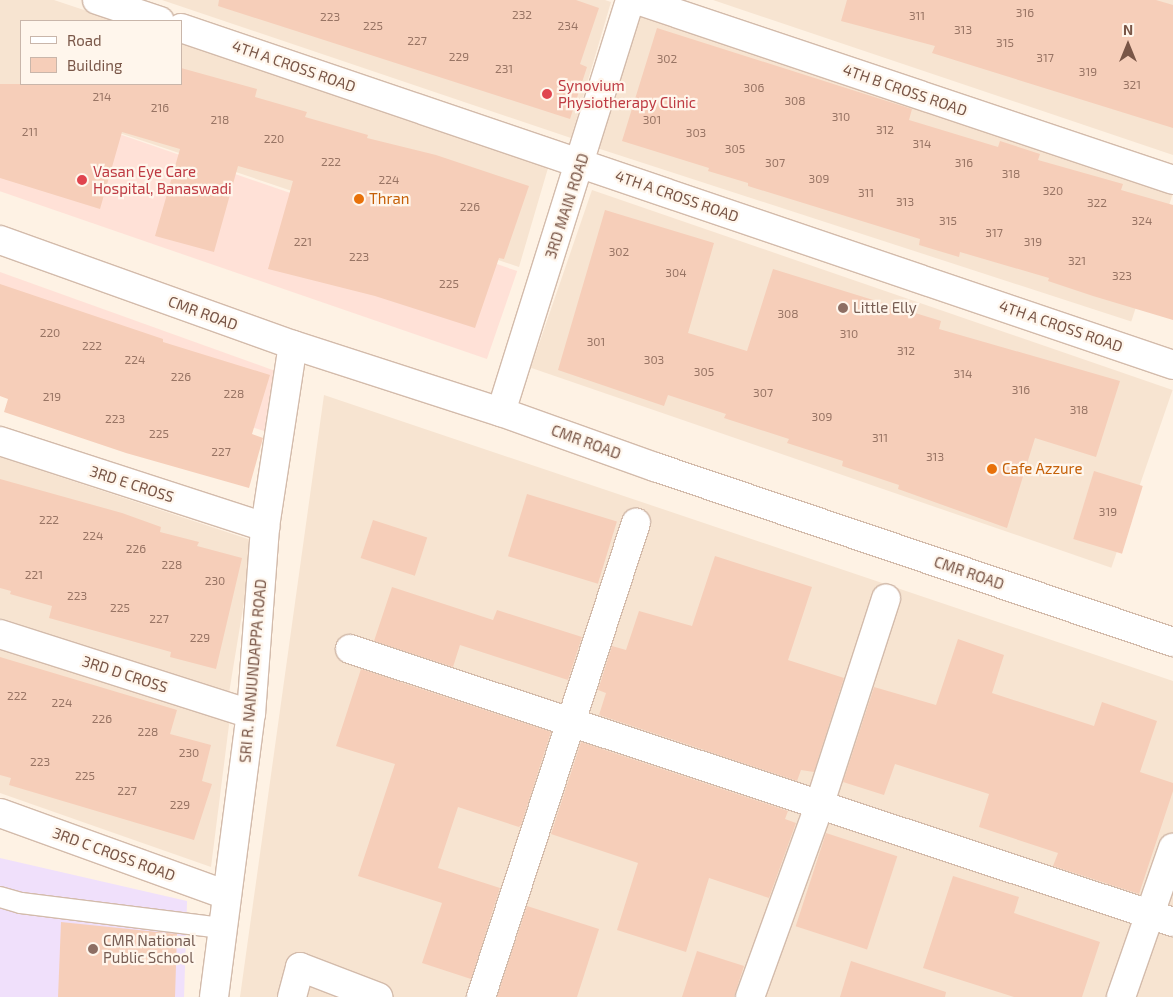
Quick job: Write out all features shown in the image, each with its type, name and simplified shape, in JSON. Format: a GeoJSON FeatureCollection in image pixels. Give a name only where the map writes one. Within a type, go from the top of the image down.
{"type":"FeatureCollection","features":[{"type":"Feature","properties":{"kind":"street"},"geometry":{"type":"LineString","coordinates":[[97,0],[157,20]]}},
{"type":"Feature","properties":{"kind":"street","name":"3RD MAIN ROAD"},"geometry":{"type":"LineString","coordinates":[[502,412],[582,163],[630,0]]}},
{"type":"Feature","properties":{"kind":"street","name":"4TH B CROSS ROAD"},"geometry":{"type":"LineString","coordinates":[[637,0],[1173,180]]}},
{"type":"Feature","properties":{"kind":"street","name":"4TH A CROSS ROAD"},"geometry":{"type":"LineString","coordinates":[[182,28],[1173,365]]}},
{"type":"Feature","properties":{"kind":"street","name":"CMR ROAD"},"geometry":{"type":"LineString","coordinates":[[0,240],[293,345],[502,412],[655,467],[1173,642]]}},
{"type":"Feature","properties":{"kind":"street","name":"SRI R. NANJUNDAPPA ROAD"},"geometry":{"type":"LineString","coordinates":[[214,997],[251,714],[265,527],[293,345]]}},
{"type":"Feature","properties":{"kind":"street","name":"3RD E CROSS"},"geometry":{"type":"LineString","coordinates":[[0,441],[265,527]]}},
{"type":"Feature","properties":{"kind":"street"},"geometry":{"type":"LineString","coordinates":[[481,997],[636,524]]}},
{"type":"Feature","properties":{"kind":"street"},"geometry":{"type":"LineString","coordinates":[[750,997],[819,806],[886,599]]}},
{"type":"Feature","properties":{"kind":"street","name":"3RD D CROSS"},"geometry":{"type":"LineString","coordinates":[[0,634],[251,714]]}},
{"type":"Feature","properties":{"kind":"street"},"geometry":{"type":"LineString","coordinates":[[350,649],[569,724],[1161,918]]}},
{"type":"Feature","properties":{"kind":"street","name":"3RD C CROSS ROAD"},"geometry":{"type":"LineString","coordinates":[[0,813],[228,896]]}},
{"type":"Feature","properties":{"kind":"street"},"geometry":{"type":"LineString","coordinates":[[1121,997],[1161,918],[1173,848]]}},
{"type":"Feature","properties":{"kind":"street"},"geometry":{"type":"LineString","coordinates":[[292,997],[300,967],[378,997]]}},
{"type":"Feature","properties":{"kind":"lane"},"geometry":{"type":"LineString","coordinates":[[0,897],[21,902],[223,928]]}},
{"type":"Feature","properties":{"kind":"shaded area"},"geometry":{"type":"Polygon","coordinates":[[[0,0],[54,0],[114,20],[20,20],[20,85],[182,85],[182,43],[548,168],[519,267],[0,93],[0,0]]]}},
{"type":"Feature","properties":{"kind":"shaded area"},"geometry":{"type":"Polygon","coordinates":[[[162,0],[605,0],[611,2],[571,138],[162,0]]]}},
{"type":"Feature","properties":{"kind":"shaded area"},"geometry":{"type":"Polygon","coordinates":[[[713,0],[1173,0],[1173,155],[713,0]]]}},
{"type":"Feature","properties":{"kind":"shaded area"},"geometry":{"type":"Polygon","coordinates":[[[641,15],[1173,188],[1173,193],[1131,322],[598,148],[641,15]]]}},
{"type":"Feature","properties":{"kind":"shaded area"},"geometry":{"type":"Polygon","coordinates":[[[0,93],[517,271],[487,359],[0,191],[0,93]]]}},
{"type":"Feature","properties":{"kind":"shaded area"},"geometry":{"type":"Polygon","coordinates":[[[592,190],[1173,390],[1111,568],[531,368],[592,190]]]}},
{"type":"Feature","properties":{"kind":"shaded area"},"geometry":{"type":"Polygon","coordinates":[[[0,272],[281,373],[270,433],[0,345],[0,272]]]}},
{"type":"Feature","properties":{"kind":"shaded area"},"geometry":{"type":"Polygon","coordinates":[[[324,395],[1173,681],[1173,997],[240,997],[324,395]]]}},
{"type":"Feature","properties":{"kind":"shaded area"},"geometry":{"type":"Polygon","coordinates":[[[0,457],[254,541],[229,693],[0,618],[0,457]]]}},
{"type":"Feature","properties":{"kind":"shaded area"},"geometry":{"type":"Polygon","coordinates":[[[0,643],[230,717],[211,867],[0,793],[0,643]]]}},
{"type":"Feature","properties":{"kind":"shaded area","name":"CMR National Public School"},"geometry":{"type":"Polygon","coordinates":[[[0,858],[187,901],[184,997],[0,997],[0,858]]]}},
{"type":"Feature","properties":{"kind":"building"},"geometry":{"type":"Polygon","coordinates":[[[219,0],[576,0],[599,8],[580,64],[587,67],[570,119],[218,6],[219,0]]]}},
{"type":"Feature","properties":{"kind":"building"},"geometry":{"type":"Polygon","coordinates":[[[847,0],[1156,0],[1173,5],[1173,128],[932,53],[935,46],[841,21],[847,0]]]}},
{"type":"Feature","properties":{"kind":"building"},"geometry":{"type":"Polygon","coordinates":[[[657,28],[912,109],[909,120],[998,147],[1000,141],[1040,154],[1038,160],[1123,184],[1121,190],[1173,205],[1173,320],[1048,281],[1049,278],[960,252],[959,257],[919,245],[920,239],[748,186],[748,183],[708,171],[709,168],[622,141],[657,28]]]}},
{"type":"Feature","properties":{"kind":"building"},"geometry":{"type":"Polygon","coordinates":[[[182,68],[257,89],[255,97],[307,112],[305,117],[368,135],[367,138],[436,155],[529,186],[504,259],[499,258],[475,328],[375,296],[268,269],[293,181],[238,166],[214,252],[155,236],[180,149],[122,132],[100,209],[0,178],[0,84],[182,85],[182,68]]]}},
{"type":"Feature","properties":{"kind":"building"},"geometry":{"type":"Polygon","coordinates":[[[605,210],[714,243],[688,333],[747,351],[773,269],[941,321],[939,329],[1120,381],[1096,457],[1035,438],[1007,528],[898,489],[899,485],[842,466],[843,461],[787,443],[789,439],[724,418],[726,414],[668,395],[664,406],[558,370],[605,210]]]}},
{"type":"Feature","properties":{"kind":"building"},"geometry":{"type":"Polygon","coordinates":[[[0,284],[163,339],[163,342],[270,375],[252,434],[263,438],[249,488],[126,453],[4,412],[8,399],[0,396],[0,284]]]}},
{"type":"Feature","properties":{"kind":"building"},"geometry":{"type":"Polygon","coordinates":[[[1094,471],[1143,486],[1122,554],[1073,539],[1094,471]]]}},
{"type":"Feature","properties":{"kind":"building"},"geometry":{"type":"Polygon","coordinates":[[[0,479],[122,513],[161,527],[160,532],[199,542],[197,546],[242,558],[216,669],[170,657],[171,652],[49,618],[52,606],[10,594],[11,591],[0,588],[0,479]]]}},
{"type":"Feature","properties":{"kind":"building"},"geometry":{"type":"Polygon","coordinates":[[[527,494],[617,521],[598,584],[508,556],[527,494]]]}},
{"type":"Feature","properties":{"kind":"building"},"geometry":{"type":"Polygon","coordinates":[[[373,520],[427,538],[415,576],[361,558],[373,520]]]}},
{"type":"Feature","properties":{"kind":"building"},"geometry":{"type":"Polygon","coordinates":[[[715,556],[812,587],[788,660],[844,678],[814,772],[801,770],[797,781],[599,715],[606,693],[598,690],[612,646],[626,650],[639,611],[692,626],[715,556]]]}},
{"type":"Feature","properties":{"kind":"building"},"geometry":{"type":"Polygon","coordinates":[[[392,587],[493,620],[497,610],[582,637],[568,680],[460,645],[453,667],[374,641],[392,587]]]}},
{"type":"Feature","properties":{"kind":"building"},"geometry":{"type":"Polygon","coordinates":[[[958,639],[1004,655],[992,693],[1094,726],[1102,702],[1157,721],[1140,772],[1173,783],[1173,791],[1139,894],[1053,866],[1058,853],[979,827],[989,794],[895,764],[884,795],[843,782],[874,687],[936,705],[958,639]]]}},
{"type":"Feature","properties":{"kind":"building"},"geometry":{"type":"Polygon","coordinates":[[[0,657],[177,710],[170,734],[211,745],[202,781],[212,784],[194,840],[9,785],[11,778],[0,775],[0,657]]]}},
{"type":"Feature","properties":{"kind":"building"},"geometry":{"type":"Polygon","coordinates":[[[361,669],[551,732],[521,825],[519,827],[458,807],[438,868],[500,888],[471,979],[422,963],[442,903],[358,876],[395,764],[336,746],[361,669]]]}},
{"type":"Feature","properties":{"kind":"building"},"geometry":{"type":"Polygon","coordinates":[[[581,742],[788,811],[785,819],[796,823],[769,898],[709,878],[686,952],[617,930],[638,863],[551,834],[581,742]]]}},
{"type":"Feature","properties":{"kind":"building"},"geometry":{"type":"Polygon","coordinates":[[[826,833],[897,856],[867,949],[796,926],[826,833]]]}},
{"type":"Feature","properties":{"kind":"building"},"geometry":{"type":"Polygon","coordinates":[[[953,876],[1019,897],[1014,913],[1100,942],[1082,997],[1014,997],[923,968],[953,876]]]}},
{"type":"Feature","properties":{"kind":"building"},"geometry":{"type":"Polygon","coordinates":[[[527,906],[599,929],[577,997],[497,997],[527,906]]]}},
{"type":"Feature","properties":{"kind":"building"},"geometry":{"type":"Polygon","coordinates":[[[61,922],[177,934],[175,997],[58,997],[61,922]]]}},
{"type":"Feature","properties":{"kind":"building"},"geometry":{"type":"Polygon","coordinates":[[[697,951],[744,966],[734,997],[682,997],[697,951]]]}},
{"type":"Feature","properties":{"kind":"building"},"geometry":{"type":"Polygon","coordinates":[[[851,961],[946,992],[945,997],[840,997],[851,961]]]}},
{"type":"Feature","properties":{"kind":"place","name":"Synovium Physiotherapy Clinic"},"geometry":{"type":"Point","coordinates":[547,94]}},
{"type":"Feature","properties":{"kind":"place","name":"Vasan Eye Care Hospital, Banaswadi"},"geometry":{"type":"Point","coordinates":[82,180]}},
{"type":"Feature","properties":{"kind":"place","name":"Thran"},"geometry":{"type":"Point","coordinates":[359,199]}},
{"type":"Feature","properties":{"kind":"place","name":"Little Elly"},"geometry":{"type":"Point","coordinates":[843,308]}},
{"type":"Feature","properties":{"kind":"place","name":"Cafe Azzure"},"geometry":{"type":"Point","coordinates":[992,469]}},
{"type":"Feature","properties":{"kind":"place","name":"CMR National Public School"},"geometry":{"type":"Point","coordinates":[93,949]}}]}
